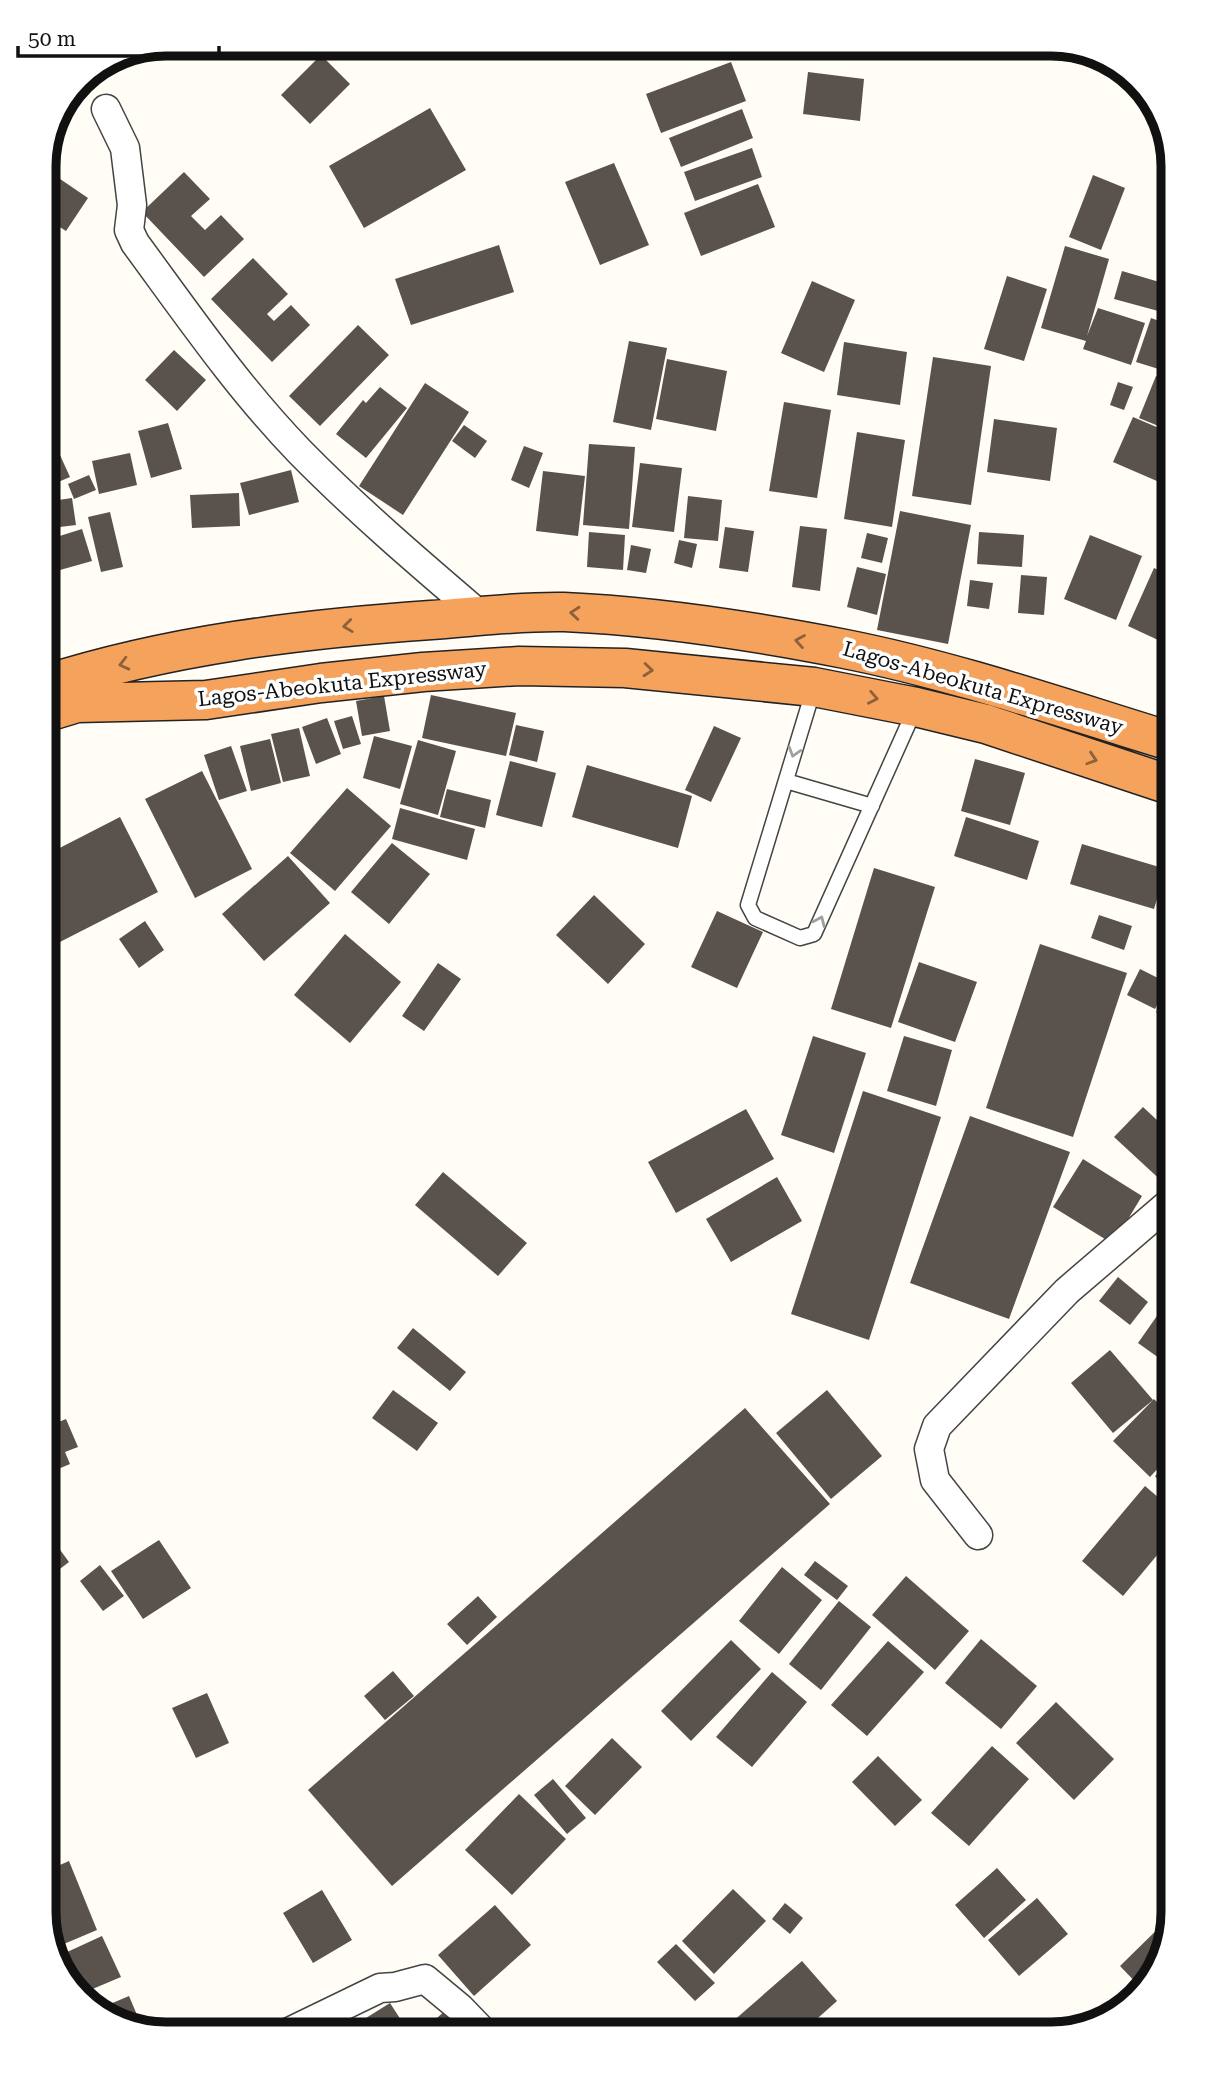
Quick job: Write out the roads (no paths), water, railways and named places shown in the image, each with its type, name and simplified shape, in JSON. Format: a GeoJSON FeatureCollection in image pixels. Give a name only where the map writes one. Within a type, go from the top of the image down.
{"type":"FeatureCollection","features":[{"type":"Feature","properties":{"kind":"highway","name":"Lagos-Abeokuta Expressway"},"geometry":{"type":"LineString","coordinates":[[56,682],[167,653],[270,636],[369,624],[562,612],[743,630],[848,649],[946,674],[1161,739]]}},
{"type":"Feature","properties":{"kind":"highway","name":"Lagos-Abeokuta Expressway"},"geometry":{"type":"LineString","coordinates":[[56,709],[77,703],[206,700],[411,673],[519,666],[625,668],[814,687],[916,707],[986,724],[1161,782]]}},
{"type":"Feature","properties":{"kind":"street"},"geometry":{"type":"LineString","coordinates":[[106,109],[125,148],[132,205],[129,230],[135,243],[218,355],[299,451],[383,532],[481,616]]}},
{"type":"Feature","properties":{"kind":"street"},"geometry":{"type":"LineString","coordinates":[[978,1535],[935,1480],[929,1449],[937,1426],[1067,1291],[1161,1210]]}},
{"type":"Feature","properties":{"kind":"street"},"geometry":{"type":"LineString","coordinates":[[310,2022],[380,1988],[425,1979],[473,2022]]}},
{"type":"Feature","properties":{"kind":"lane"},"geometry":{"type":"LineString","coordinates":[[814,687],[748,905],[755,918],[800,938],[814,933],[916,707]]}},
{"type":"Feature","properties":{"kind":"lane"},"geometry":{"type":"LineString","coordinates":[[786,780],[872,806]]}}]}
